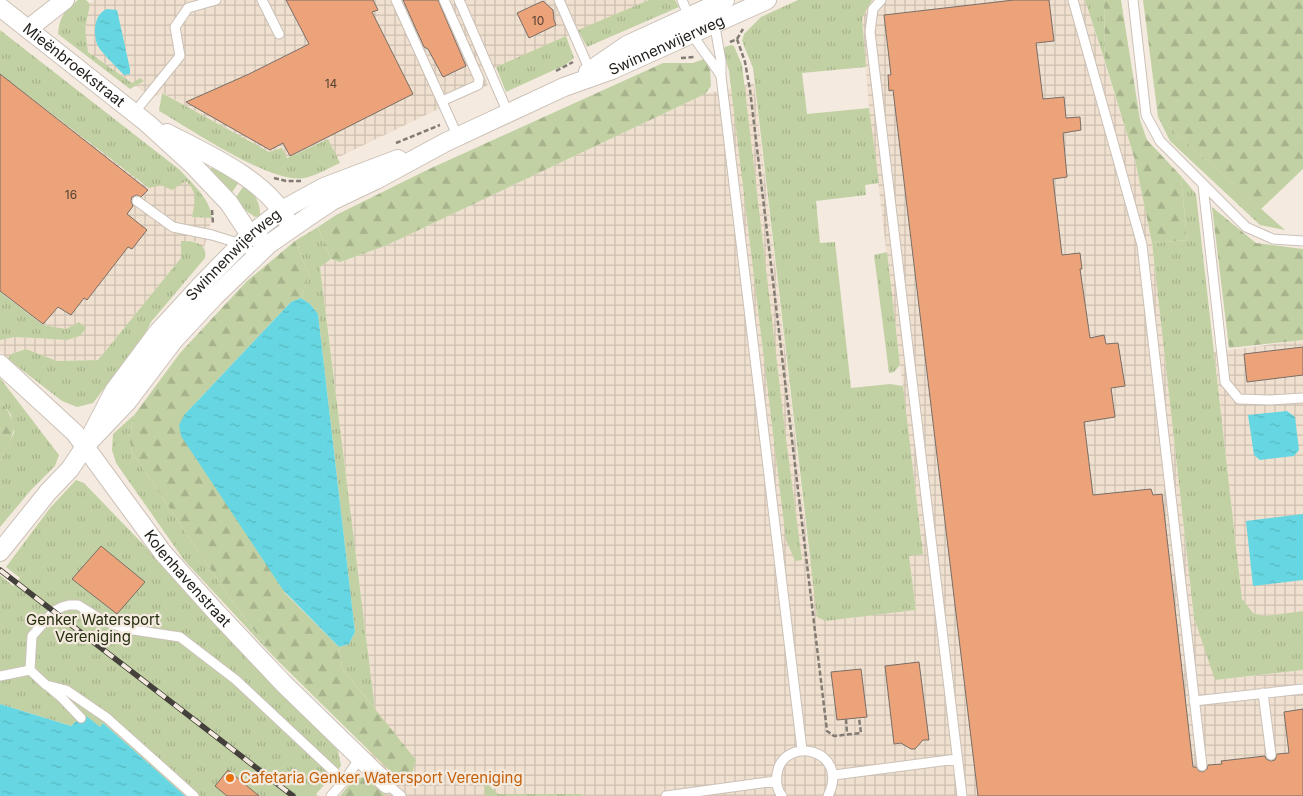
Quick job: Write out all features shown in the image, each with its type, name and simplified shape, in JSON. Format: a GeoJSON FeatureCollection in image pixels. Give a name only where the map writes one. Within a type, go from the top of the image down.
{"type":"FeatureCollection","features":[{"type":"Feature","properties":{"kind":"street"},"geometry":{"type":"LineString","coordinates":[[28,29],[66,0]]}},
{"type":"Feature","properties":{"kind":"street","name":"Swinnenwijerweg"},"geometry":{"type":"LineString","coordinates":[[712,16],[725,0]]}},
{"type":"Feature","properties":{"kind":"street","name":"Swinnenwijerweg"},"geometry":{"type":"LineString","coordinates":[[86,445],[127,402],[174,340],[215,296],[263,250],[332,201],[376,180],[452,139],[591,74],[627,45],[689,23],[767,0]]}},
{"type":"Feature","properties":{"kind":"street","name":"Mieënbroekstraat"},"geometry":{"type":"LineString","coordinates":[[0,7],[141,118],[192,164],[229,203],[246,239]]}},
{"type":"Feature","properties":{"kind":"street","name":"Mieënbroekstraat"},"geometry":{"type":"LineString","coordinates":[[141,118],[246,177],[263,190],[282,210],[291,229]]}},
{"type":"Feature","properties":{"kind":"street","name":"Swinnenwijerweg"},"geometry":{"type":"LineString","coordinates":[[2,550],[48,492],[70,469],[86,445],[114,391],[158,332],[246,239],[282,210],[324,187],[452,139]]}},
{"type":"Feature","properties":{"kind":"street"},"geometry":{"type":"LineString","coordinates":[[246,239],[263,250]]}},
{"type":"Feature","properties":{"kind":"street","name":"Kolenhavenstraat"},"geometry":{"type":"LineString","coordinates":[[0,364],[86,445],[163,552],[216,612],[284,684],[387,784]]}},
{"type":"Feature","properties":{"kind":"lane"},"geometry":{"type":"LineString","coordinates":[[141,118],[180,56],[175,27],[188,8],[216,0]]}},
{"type":"Feature","properties":{"kind":"lane"},"geometry":{"type":"LineString","coordinates":[[262,0],[278,34]]}},
{"type":"Feature","properties":{"kind":"lane"},"geometry":{"type":"LineString","coordinates":[[396,0],[442,101],[452,139]]}},
{"type":"Feature","properties":{"kind":"lane"},"geometry":{"type":"LineString","coordinates":[[442,101],[478,85],[479,79],[444,0]]}},
{"type":"Feature","properties":{"kind":"lane"},"geometry":{"type":"LineString","coordinates":[[459,0],[508,113]]}},
{"type":"Feature","properties":{"kind":"lane"},"geometry":{"type":"LineString","coordinates":[[559,0],[591,74]]}},
{"type":"Feature","properties":{"kind":"lane"},"geometry":{"type":"LineString","coordinates":[[682,0],[698,44],[722,76]]}},
{"type":"Feature","properties":{"kind":"lane"},"geometry":{"type":"LineString","coordinates":[[881,0],[873,10],[870,32],[962,796]]}},
{"type":"Feature","properties":{"kind":"lane"},"geometry":{"type":"LineString","coordinates":[[1073,0],[1142,245],[1202,766]]}},
{"type":"Feature","properties":{"kind":"lane"},"geometry":{"type":"LineString","coordinates":[[1133,0],[1146,115],[1160,141],[1246,227],[1273,239],[1303,240]]}},
{"type":"Feature","properties":{"kind":"lane"},"geometry":{"type":"LineString","coordinates":[[712,16],[721,61],[802,750]]}},
{"type":"Feature","properties":{"kind":"lane"},"geometry":{"type":"LineString","coordinates":[[1203,185],[1225,382],[1239,399],[1303,398]]}},
{"type":"Feature","properties":{"kind":"lane"},"geometry":{"type":"LineString","coordinates":[[137,201],[173,227],[212,235],[246,239]]}},
{"type":"Feature","properties":{"kind":"lane"},"geometry":{"type":"LineString","coordinates":[[30,670],[32,636],[54,612],[69,605],[78,605],[102,620],[127,629],[180,637],[236,680],[344,781]]}},
{"type":"Feature","properties":{"kind":"lane"},"geometry":{"type":"LineString","coordinates":[[0,676],[30,670]]}},
{"type":"Feature","properties":{"kind":"lane"},"geometry":{"type":"LineString","coordinates":[[30,670],[61,697],[81,718]]}},
{"type":"Feature","properties":{"kind":"lane"},"geometry":{"type":"LineString","coordinates":[[46,685],[66,690],[107,718],[194,796]]}},
{"type":"Feature","properties":{"kind":"lane"},"geometry":{"type":"LineString","coordinates":[[1194,701],[1303,688]]}},
{"type":"Feature","properties":{"kind":"lane"},"geometry":{"type":"LineString","coordinates":[[1262,693],[1271,755]]}},
{"type":"Feature","properties":{"kind":"lane"},"geometry":{"type":"LineString","coordinates":[[782,796],[776,781],[778,770],[783,761],[792,754],[802,750],[823,756],[830,765],[834,775],[833,786],[828,796]]}},
{"type":"Feature","properties":{"kind":"lane"},"geometry":{"type":"LineString","coordinates":[[331,796],[360,758]]}},
{"type":"Feature","properties":{"kind":"lane"},"geometry":{"type":"LineString","coordinates":[[834,775],[957,759]]}},
{"type":"Feature","properties":{"kind":"lane"},"geometry":{"type":"LineString","coordinates":[[666,796],[776,781]]}},
{"type":"Feature","properties":{"kind":"lane"},"geometry":{"type":"LineString","coordinates":[[387,784],[400,796]]}},
{"type":"Feature","properties":{"kind":"path"},"geometry":{"type":"LineString","coordinates":[[737,39],[745,62],[750,90],[827,731],[834,736],[861,732],[859,718]]}},
{"type":"Feature","properties":{"kind":"path"},"geometry":{"type":"LineString","coordinates":[[272,177],[286,181],[303,180]]}},
{"type":"Feature","properties":{"kind":"path"},"geometry":{"type":"LineString","coordinates":[[846,719],[848,733]]}},
{"type":"Feature","properties":{"kind":"shaded area"},"geometry":{"type":"Polygon","coordinates":[[[94,0],[649,0],[483,73],[488,85],[337,158],[328,139],[286,158],[270,153],[163,93],[151,97],[88,52],[85,29],[90,4],[94,0]]]}},
{"type":"Feature","properties":{"kind":"shaded area"},"geometry":{"type":"Polygon","coordinates":[[[872,0],[1085,0],[1135,160],[1152,243],[1194,618],[1216,680],[1303,670],[1303,796],[386,796],[366,776],[375,709],[320,266],[331,259],[340,262],[385,246],[705,94],[754,83],[809,556],[825,621],[916,610],[909,555],[923,553],[869,108],[862,18],[872,0]]]}},
{"type":"Feature","properties":{"kind":"shaded area"},"geometry":{"type":"Polygon","coordinates":[[[0,73],[161,185],[186,180],[194,189],[196,198],[192,217],[212,218],[204,248],[195,241],[98,360],[57,361],[26,349],[11,354],[8,359],[0,351],[0,340],[15,337],[67,340],[80,336],[66,329],[43,325],[0,292],[0,73]]]}},
{"type":"Feature","properties":{"kind":"shaded area"},"geometry":{"type":"Polygon","coordinates":[[[1303,340],[1303,611],[1264,616],[1253,613],[1242,599],[1214,352],[1303,340]]]}},
{"type":"Feature","properties":{"kind":"green space"},"geometry":{"type":"Polygon","coordinates":[[[78,0],[86,0],[90,4],[85,29],[88,52],[132,83],[140,78],[144,81],[130,89],[58,34],[64,14],[78,0]]]}},
{"type":"Feature","properties":{"kind":"green space"},"geometry":{"type":"Polygon","coordinates":[[[649,0],[675,0],[679,7],[587,47],[578,30],[649,0]]]}},
{"type":"Feature","properties":{"kind":"green space"},"geometry":{"type":"Polygon","coordinates":[[[798,0],[872,0],[862,18],[866,67],[802,73],[807,114],[869,108],[879,183],[865,185],[866,195],[816,201],[820,243],[835,242],[851,388],[890,384],[903,386],[923,554],[909,556],[916,610],[825,621],[817,617],[753,68],[742,41],[744,34],[761,17],[798,0]]]}},
{"type":"Feature","properties":{"kind":"green space"},"geometry":{"type":"Polygon","coordinates":[[[1085,0],[1104,0],[1105,62],[1085,0]]]}},
{"type":"Feature","properties":{"kind":"green space"},"geometry":{"type":"Polygon","coordinates":[[[1104,0],[1121,0],[1140,120],[1147,140],[1181,176],[1187,240],[1152,243],[1135,160],[1105,62],[1104,0]]]}},
{"type":"Feature","properties":{"kind":"green space"},"geometry":{"type":"Polygon","coordinates":[[[1143,0],[1303,0],[1303,169],[1261,209],[1158,117],[1143,0]]]}},
{"type":"Feature","properties":{"kind":"green space"},"geometry":{"type":"Polygon","coordinates":[[[0,30],[180,170],[208,204],[212,218],[192,217],[195,198],[186,181],[172,190],[161,185],[149,188],[0,74],[0,30]]]}},
{"type":"Feature","properties":{"kind":"green space"},"geometry":{"type":"Polygon","coordinates":[[[566,36],[574,58],[565,65],[506,92],[496,67],[566,36]]]}},
{"type":"Feature","properties":{"kind":"green space"},"geometry":{"type":"Polygon","coordinates":[[[734,46],[742,65],[802,560],[795,561],[786,540],[729,71],[723,51],[725,47],[734,46]]]}},
{"type":"Feature","properties":{"kind":"green space"},"geometry":{"type":"Polygon","coordinates":[[[704,59],[710,70],[711,86],[705,94],[385,246],[340,262],[331,259],[318,227],[336,215],[427,170],[663,63],[693,63],[704,59]]]}},
{"type":"Feature","properties":{"kind":"green space"},"geometry":{"type":"Polygon","coordinates":[[[162,93],[269,152],[282,148],[287,158],[328,139],[340,163],[318,174],[304,178],[290,178],[272,173],[231,154],[159,111],[162,93]]]}},
{"type":"Feature","properties":{"kind":"green space"},"geometry":{"type":"Polygon","coordinates":[[[1158,117],[1285,230],[1260,225],[1170,141],[1158,117]]]}},
{"type":"Feature","properties":{"kind":"green space"},"geometry":{"type":"Polygon","coordinates":[[[213,166],[240,181],[230,195],[209,170],[213,166]]]}},
{"type":"Feature","properties":{"kind":"green space"},"geometry":{"type":"Polygon","coordinates":[[[1181,176],[1196,194],[1242,599],[1253,613],[1264,616],[1303,611],[1303,670],[1215,680],[1194,618],[1152,243],[1187,240],[1181,176]]]}},
{"type":"Feature","properties":{"kind":"green space"},"geometry":{"type":"Polygon","coordinates":[[[245,184],[256,198],[260,216],[255,217],[234,200],[245,184]]]}},
{"type":"Feature","properties":{"kind":"green space"},"geometry":{"type":"Polygon","coordinates":[[[1212,207],[1256,243],[1303,249],[1303,340],[1229,348],[1212,207]]]}},
{"type":"Feature","properties":{"kind":"green space"},"geometry":{"type":"Polygon","coordinates":[[[318,227],[331,259],[320,267],[375,709],[342,668],[339,647],[349,644],[355,632],[318,314],[310,304],[301,298],[309,275],[295,241],[318,227]]]}},
{"type":"Feature","properties":{"kind":"green space"},"geometry":{"type":"Polygon","coordinates":[[[181,241],[194,242],[202,246],[205,258],[151,322],[144,336],[93,403],[77,407],[62,401],[8,359],[11,354],[26,349],[57,361],[98,360],[181,258],[181,241]]]}},
{"type":"Feature","properties":{"kind":"green space"},"geometry":{"type":"Polygon","coordinates":[[[295,241],[309,275],[301,298],[291,302],[185,414],[285,593],[339,647],[342,668],[416,760],[410,780],[400,781],[275,658],[229,597],[132,452],[129,437],[135,414],[180,353],[247,281],[295,241]]]}},
{"type":"Feature","properties":{"kind":"green space"},"geometry":{"type":"Polygon","coordinates":[[[887,252],[900,365],[894,372],[889,373],[874,255],[887,252]]]}},
{"type":"Feature","properties":{"kind":"green space"},"geometry":{"type":"Polygon","coordinates":[[[0,292],[43,325],[66,329],[79,322],[86,328],[80,336],[67,340],[15,337],[0,340],[0,292]]]}},
{"type":"Feature","properties":{"kind":"green space"},"geometry":{"type":"Polygon","coordinates":[[[0,378],[59,455],[55,466],[31,490],[0,527],[0,461],[14,433],[11,415],[0,400],[0,378]]]}},
{"type":"Feature","properties":{"kind":"green space"},"geometry":{"type":"Polygon","coordinates":[[[0,400],[11,417],[13,431],[0,461],[0,400]]]}},
{"type":"Feature","properties":{"kind":"green space"},"geometry":{"type":"Polygon","coordinates":[[[135,414],[129,437],[132,452],[229,597],[275,658],[184,560],[116,463],[112,450],[113,434],[135,414]]]}},
{"type":"Feature","properties":{"kind":"green space","name":"Genker Watersport Vereniging"},"geometry":{"type":"Polygon","coordinates":[[[76,480],[84,483],[162,564],[221,630],[338,750],[341,766],[316,794],[318,796],[185,796],[103,723],[100,728],[84,714],[71,726],[0,704],[0,575],[13,586],[20,578],[6,567],[50,508],[76,480]]]}},
{"type":"Feature","properties":{"kind":"green space"},"geometry":{"type":"Polygon","coordinates":[[[366,776],[386,796],[340,796],[353,780],[366,776]]]}},
{"type":"Feature","properties":{"kind":"green space"},"geometry":{"type":"Polygon","coordinates":[[[484,781],[498,794],[581,794],[583,796],[485,796],[484,781]]]}},
{"type":"Feature","properties":{"kind":"water"},"geometry":{"type":"Polygon","coordinates":[[[107,9],[117,10],[130,74],[124,75],[97,44],[95,34],[97,19],[107,9]]]}},
{"type":"Feature","properties":{"kind":"water"},"geometry":{"type":"Polygon","coordinates":[[[301,298],[310,304],[318,314],[355,632],[349,644],[339,647],[283,590],[181,436],[179,425],[185,414],[291,302],[301,298]]]}},
{"type":"Feature","properties":{"kind":"water"},"geometry":{"type":"Polygon","coordinates":[[[1287,411],[1295,417],[1299,450],[1294,456],[1260,460],[1254,455],[1248,415],[1287,411]]]}},
{"type":"Feature","properties":{"kind":"water"},"geometry":{"type":"Polygon","coordinates":[[[1303,514],[1303,580],[1253,586],[1246,521],[1303,514]]]}},
{"type":"Feature","properties":{"kind":"water"},"geometry":{"type":"Polygon","coordinates":[[[0,704],[71,726],[84,714],[100,727],[103,723],[185,796],[0,796],[0,704]]]}},
{"type":"Feature","properties":{"kind":"building"},"geometry":{"type":"Polygon","coordinates":[[[286,0],[373,0],[378,10],[372,12],[413,94],[290,156],[283,143],[270,150],[186,102],[249,74],[309,44],[286,0]]]}},
{"type":"Feature","properties":{"kind":"building"},"geometry":{"type":"Polygon","coordinates":[[[403,0],[438,0],[466,66],[443,77],[428,49],[424,47],[403,0]]]}},
{"type":"Feature","properties":{"kind":"building"},"geometry":{"type":"Polygon","coordinates":[[[1014,0],[1049,0],[1054,41],[1036,43],[1043,99],[1064,97],[1066,118],[1080,117],[1081,130],[1063,133],[1067,177],[1053,179],[1062,255],[1080,253],[1082,269],[1080,269],[1090,338],[1104,335],[1106,344],[1118,343],[1125,386],[1111,388],[1115,417],[1084,422],[1093,495],[1151,489],[1153,495],[1162,494],[1193,767],[1203,772],[1207,769],[1208,765],[1222,764],[1221,761],[1265,756],[1266,759],[1271,761],[1275,760],[1277,754],[1289,753],[1284,712],[1303,709],[1303,796],[978,796],[893,90],[889,91],[888,75],[891,75],[884,15],[1014,0]]]}},
{"type":"Feature","properties":{"kind":"building"},"geometry":{"type":"Polygon","coordinates":[[[543,1],[553,10],[556,25],[529,38],[517,13],[543,1]]]}},
{"type":"Feature","properties":{"kind":"building"},"geometry":{"type":"Polygon","coordinates":[[[0,74],[148,190],[141,197],[137,195],[132,197],[133,206],[127,214],[147,230],[132,249],[128,247],[87,300],[84,298],[71,315],[58,307],[43,324],[0,291],[0,74]]]}},
{"type":"Feature","properties":{"kind":"building"},"geometry":{"type":"Polygon","coordinates":[[[1303,347],[1303,375],[1247,382],[1244,354],[1303,347]]]}},
{"type":"Feature","properties":{"kind":"building"},"geometry":{"type":"Polygon","coordinates":[[[101,546],[145,582],[117,614],[72,579],[101,546]]]}},
{"type":"Feature","properties":{"kind":"building"},"geometry":{"type":"Polygon","coordinates":[[[919,662],[929,740],[923,740],[915,749],[911,749],[901,743],[894,744],[885,666],[919,662]]]}},
{"type":"Feature","properties":{"kind":"building"},"geometry":{"type":"Polygon","coordinates":[[[861,669],[867,717],[837,720],[831,672],[861,669]]]}},
{"type":"Feature","properties":{"kind":"building","name":"Cafetaria Genker Watersport Vereniging"},"geometry":{"type":"Polygon","coordinates":[[[228,770],[259,796],[227,796],[215,786],[228,770]]]}},
{"type":"Feature","properties":{"kind":"railway"},"geometry":{"type":"LineString","coordinates":[[0,570],[293,796]]}},
{"type":"Feature","properties":{"kind":"place","name":"Cafetaria Genker Watersport Vereniging"},"geometry":{"type":"Point","coordinates":[230,778]}}]}
